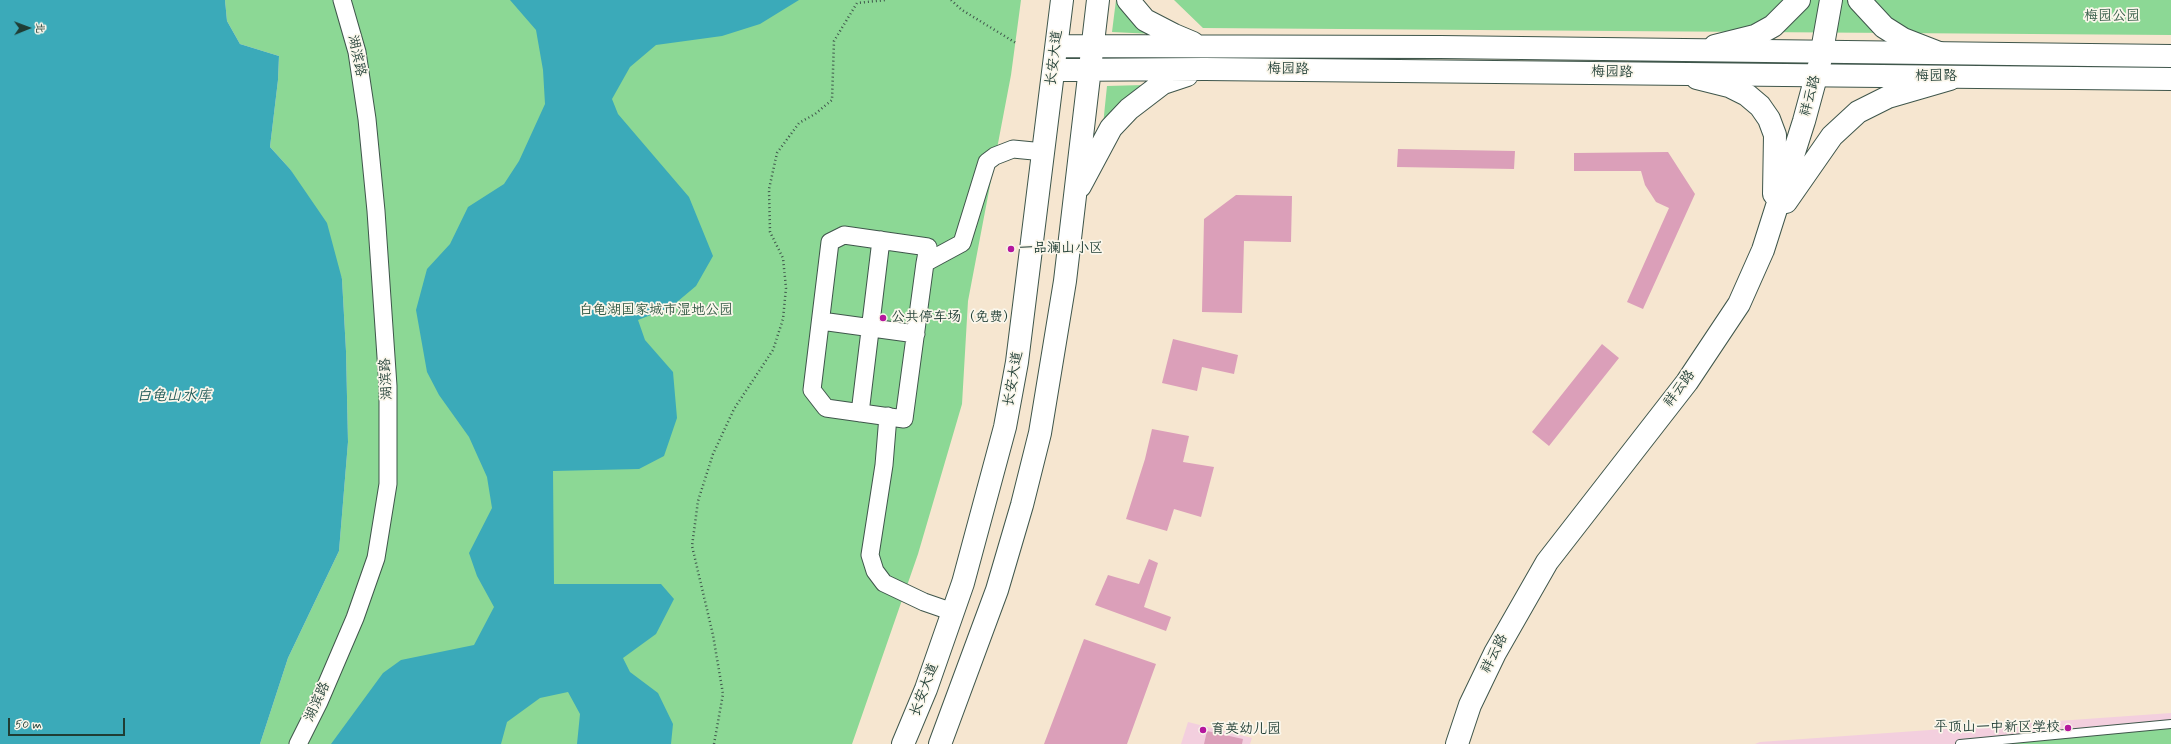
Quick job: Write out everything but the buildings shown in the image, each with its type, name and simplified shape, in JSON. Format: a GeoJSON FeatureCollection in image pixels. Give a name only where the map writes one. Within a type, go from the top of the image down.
{"type":"FeatureCollection","features":[{"type":"Feature","properties":{"kind":"main road","name":"长安大道"},"geometry":{"type":"LineString","coordinates":[[903,744],[926,689],[953,612],[976,536],[1005,427],[1017,362],[1062,0]]}},
{"type":"Feature","properties":{"kind":"main road"},"geometry":{"type":"LineString","coordinates":[[940,744],[997,590],[1022,505],[1040,433],[1055,351],[1098,0]]}},
{"type":"Feature","properties":{"kind":"main road"},"geometry":{"type":"LineString","coordinates":[[1128,0],[1145,20],[1174,35],[1204,47]]}},
{"type":"Feature","properties":{"kind":"main road"},"geometry":{"type":"LineString","coordinates":[[1684,50],[1725,45],[1755,36],[1773,26],[1800,0]]}},
{"type":"Feature","properties":{"kind":"main road","name":"祥云路"},"geometry":{"type":"LineString","coordinates":[[1457,744],[1470,705],[1495,653],[1547,562],[1687,382],[1724,328],[1748,284],[1774,219],[1817,76],[1831,0]]}},
{"type":"Feature","properties":{"kind":"main road"},"geometry":{"type":"LineString","coordinates":[[1859,0],[1884,27],[1902,39],[1940,53]]}},
{"type":"Feature","properties":{"kind":"main road","name":"梅园路"},"geometry":{"type":"LineString","coordinates":[[1057,46],[1440,47],[2171,56]]}},
{"type":"Feature","properties":{"kind":"main road","name":"梅园路"},"geometry":{"type":"LineString","coordinates":[[1054,70],[1089,71],[1205,69],[2171,80]]}},
{"type":"Feature","properties":{"kind":"main road"},"geometry":{"type":"LineString","coordinates":[[1075,196],[1111,128],[1129,109],[1163,83],[1205,69]]}},
{"type":"Feature","properties":{"kind":"main road"},"geometry":{"type":"LineString","coordinates":[[1680,74],[1729,86],[1747,95],[1760,106],[1769,120],[1775,135],[1774,219]]}},
{"type":"Feature","properties":{"kind":"main road"},"geometry":{"type":"LineString","coordinates":[[1774,219],[1832,136],[1858,112],[1888,97],[1959,77]]}},
{"type":"Feature","properties":{"kind":"street","name":"湖滨路"},"geometry":{"type":"LineString","coordinates":[[298,744],[319,702],[355,618],[376,558],[388,484],[388,386],[376,204],[367,119],[357,52],[342,0]]}},
{"type":"Feature","properties":{"kind":"street"},"geometry":{"type":"LineString","coordinates":[[925,263],[962,243],[987,162],[995,156],[1013,149],[1044,152]]}},
{"type":"Feature","properties":{"kind":"street"},"geometry":{"type":"LineString","coordinates":[[844,234],[881,240],[928,247],[904,419],[826,408],[812,390],[830,242],[844,234]]}},
{"type":"Feature","properties":{"kind":"street"},"geometry":{"type":"LineString","coordinates":[[860,413],[881,240]]}},
{"type":"Feature","properties":{"kind":"street"},"geometry":{"type":"LineString","coordinates":[[820,321],[916,334]]}},
{"type":"Feature","properties":{"kind":"street"},"geometry":{"type":"LineString","coordinates":[[888,416],[884,465],[870,555],[875,571],[884,583],[924,602],[953,612]]}},
{"type":"Feature","properties":{"kind":"lane"},"geometry":{"type":"LineString","coordinates":[[1960,744],[2171,724]]}},
{"type":"Feature","properties":{"kind":"path"},"geometry":{"type":"LineString","coordinates":[[714,744],[723,694],[713,635],[692,546],[698,501],[713,454],[734,408],[773,350],[782,319],[786,288],[782,258],[770,232],[769,189],[776,153],[799,123],[815,114],[832,100],[834,41],[856,3],[886,0]]}},
{"type":"Feature","properties":{"kind":"path"},"geometry":{"type":"LineString","coordinates":[[951,0],[962,10],[1016,43]]}},
{"type":"Feature","properties":{"kind":"shaded area","name":"平顶山一中新区学校"},"geometry":{"type":"Polygon","coordinates":[[[2171,713],[2171,744],[1755,744],[1760,742],[2171,713]]]}},
{"type":"Feature","properties":{"kind":"shaded area","name":"育英幼儿园"},"geometry":{"type":"Polygon","coordinates":[[[1188,722],[1252,738],[1250,744],[1181,744],[1188,722]]]}},
{"type":"Feature","properties":{"kind":"green space","name":"白龟湖国家城市湿地公园"},"geometry":{"type":"Polygon","coordinates":[[[225,0],[1021,0],[1011,75],[968,301],[962,404],[918,554],[852,744],[260,744],[288,658],[339,551],[348,442],[346,351],[342,279],[290,169],[270,147],[278,80],[279,56],[240,44],[227,21],[225,0]]]}},
{"type":"Feature","properties":{"kind":"green space"},"geometry":{"type":"Polygon","coordinates":[[[1116,0],[1120,0],[1153,34],[1112,32],[1116,0]]]}},
{"type":"Feature","properties":{"kind":"green space","name":"梅园公园"},"geometry":{"type":"Polygon","coordinates":[[[1174,0],[2171,0],[2171,35],[1203,28],[1174,0]]]}},
{"type":"Feature","properties":{"kind":"green space"},"geometry":{"type":"Polygon","coordinates":[[[1144,85],[1103,125],[1107,86],[1144,85]]]}},
{"type":"Feature","properties":{"kind":"green space"},"geometry":{"type":"Polygon","coordinates":[[[2171,728],[2171,744],[2007,744],[2171,728]]]}},
{"type":"Feature","properties":{"kind":"water","name":"白龟山水库"},"geometry":{"type":"Polygon","coordinates":[[[0,0],[225,0],[227,21],[240,44],[279,56],[278,80],[270,147],[290,169],[327,223],[342,279],[346,351],[348,442],[339,551],[288,658],[260,744],[0,744],[0,0]]]}},
{"type":"Feature","properties":{"kind":"water"},"geometry":{"type":"Polygon","coordinates":[[[510,0],[799,0],[760,24],[722,36],[656,45],[630,67],[612,99],[618,114],[689,197],[713,256],[696,286],[671,307],[638,320],[645,340],[673,372],[677,418],[664,456],[639,469],[553,471],[554,584],[661,584],[674,599],[656,634],[623,658],[630,672],[658,693],[673,724],[671,744],[577,744],[580,714],[568,692],[540,698],[507,722],[501,744],[331,744],[383,673],[401,660],[474,645],[494,607],[477,576],[469,553],[492,508],[487,477],[469,437],[439,395],[427,372],[416,310],[427,269],[450,244],[468,207],[504,184],[519,161],[545,104],[543,70],[536,30],[510,0]]]}},
{"type":"Feature","properties":{"kind":"place","name":"一品澜山小区"},"geometry":{"type":"Point","coordinates":[1011,249]}},
{"type":"Feature","properties":{"kind":"place","name":"公共停车场（免费）"},"geometry":{"type":"Point","coordinates":[883,318]}},
{"type":"Feature","properties":{"kind":"place","name":"平顶山一中新区学校"},"geometry":{"type":"Point","coordinates":[2068,728]}},
{"type":"Feature","properties":{"kind":"place","name":"育英幼儿园"},"geometry":{"type":"Point","coordinates":[1203,730]}}]}
